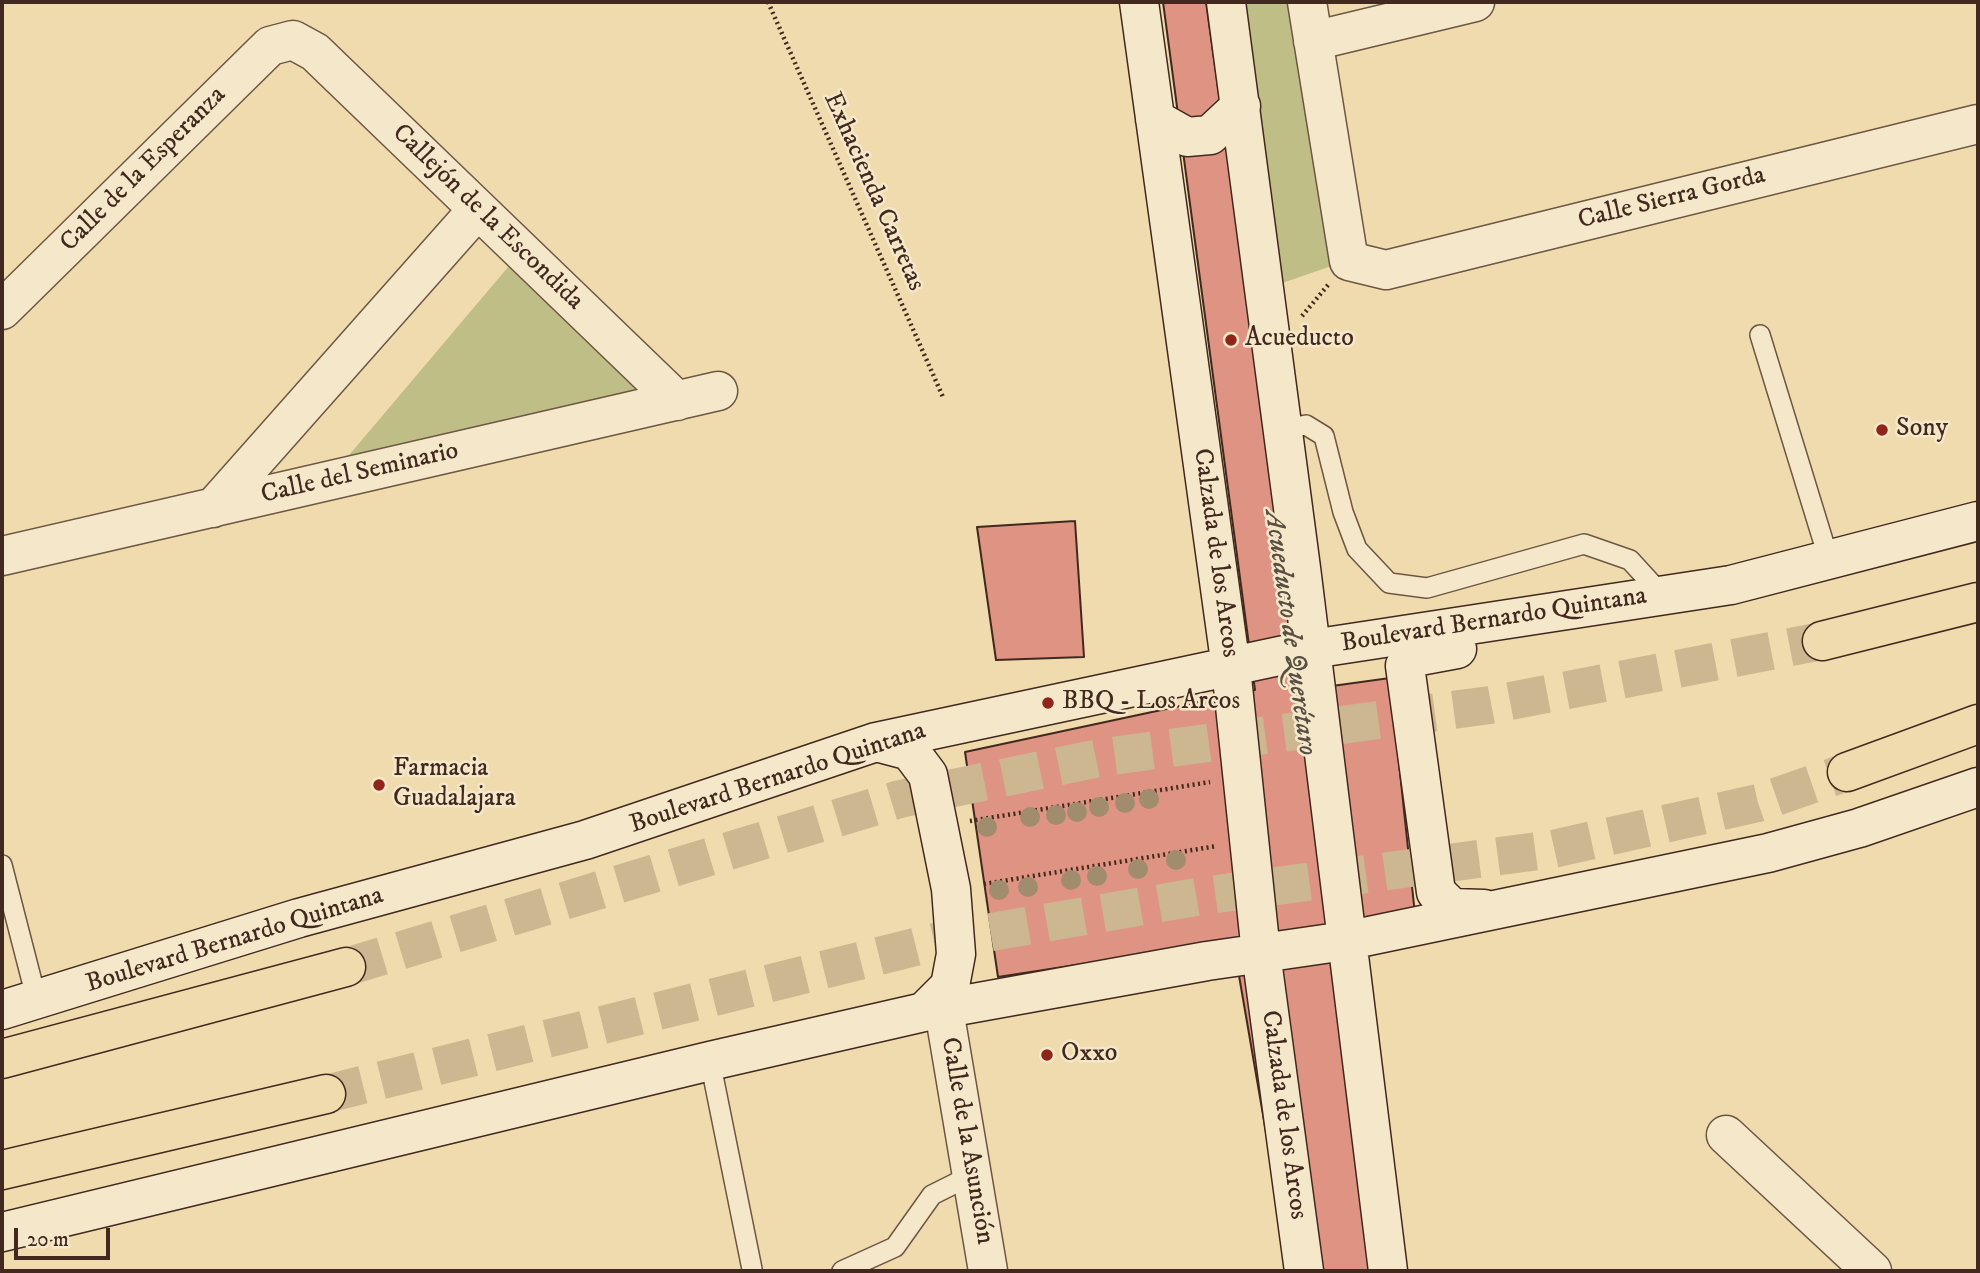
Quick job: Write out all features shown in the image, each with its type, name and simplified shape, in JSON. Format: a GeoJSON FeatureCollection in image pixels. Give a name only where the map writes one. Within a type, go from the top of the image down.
{"type":"FeatureCollection","features":[{"type":"Feature","properties":{"kind":"highway"},"geometry":{"type":"LineString","coordinates":[[1822,641],[1978,602]]}},
{"type":"Feature","properties":{"kind":"highway"},"geometry":{"type":"LineString","coordinates":[[1847,772],[1978,723]]}},
{"type":"Feature","properties":{"kind":"highway","name":"Boulevard Bernardo Quintana"},"geometry":{"type":"LineString","coordinates":[[2,1059],[346,967]]}},
{"type":"Feature","properties":{"kind":"highway"},"geometry":{"type":"LineString","coordinates":[[2,1170],[326,1094]]}},
{"type":"Feature","properties":{"kind":"main road","name":"Calzada de los Arcos"},"geometry":{"type":"LineString","coordinates":[[1139,2],[1231,668],[1261,953],[1304,1271]]}},
{"type":"Feature","properties":{"kind":"main road"},"geometry":{"type":"LineString","coordinates":[[1226,2],[1273,350],[1388,1271]]}},
{"type":"Feature","properties":{"kind":"main road"},"geometry":{"type":"LineString","coordinates":[[1307,2],[1358,263]]}},
{"type":"Feature","properties":{"kind":"main road"},"geometry":{"type":"LineString","coordinates":[[1313,41],[1475,2]]}},
{"type":"Feature","properties":{"kind":"main road","name":"Callejón de la Escondida"},"geometry":{"type":"LineString","coordinates":[[293,40],[315,52],[677,401]]}},
{"type":"Feature","properties":{"kind":"main road","name":"Calle de la Esperanza"},"geometry":{"type":"LineString","coordinates":[[2,310],[270,46],[293,40]]}},
{"type":"Feature","properties":{"kind":"main road"},"geometry":{"type":"LineString","coordinates":[[1156,118],[1187,137],[1210,135],[1241,106]]}},
{"type":"Feature","properties":{"kind":"main road","name":"Calle Sierra Gorda"},"geometry":{"type":"LineString","coordinates":[[1358,263],[1386,270],[1978,124]]}},
{"type":"Feature","properties":{"kind":"main road"},"geometry":{"type":"LineString","coordinates":[[213,508],[478,209]]}},
{"type":"Feature","properties":{"kind":"main road","name":"Calle del Seminario"},"geometry":{"type":"LineString","coordinates":[[2,556],[718,391]]}},
{"type":"Feature","properties":{"kind":"main road","name":"Boulevard Bernardo Quintana"},"geometry":{"type":"LineString","coordinates":[[19,1006],[299,918],[585,840],[877,742],[1311,649],[1731,585],[1978,521]]}},
{"type":"Feature","properties":{"kind":"main road"},"geometry":{"type":"LineString","coordinates":[[1504,909],[1452,908],[1436,892],[1405,666],[1414,657],[1675,614],[1731,585]]}},
{"type":"Feature","properties":{"kind":"main road"},"geometry":{"type":"LineString","coordinates":[[877,742],[911,751],[928,775],[951,889],[956,954],[950,986],[934,1011]]}},
{"type":"Feature","properties":{"kind":"main road"},"geometry":{"type":"LineString","coordinates":[[2,1233],[710,1061],[996,997],[1345,941],[1768,853],[1859,828],[1978,787]]}},
{"type":"Feature","properties":{"kind":"main road","name":"Calle de la Asunción"},"geometry":{"type":"LineString","coordinates":[[934,1011],[972,1175],[988,1271]]}},
{"type":"Feature","properties":{"kind":"main road"},"geometry":{"type":"LineString","coordinates":[[1726,1135],[1872,1271]]}},
{"type":"Feature","properties":{"kind":"lane"},"geometry":{"type":"LineString","coordinates":[[1760,335],[1829,560]]}},
{"type":"Feature","properties":{"kind":"lane"},"geometry":{"type":"LineString","coordinates":[[1283,429],[1306,425],[1324,436],[1343,512],[1357,550],[1389,583],[1427,588],[1584,544],[1630,560],[1662,595]]}},
{"type":"Feature","properties":{"kind":"lane"},"geometry":{"type":"LineString","coordinates":[[2,865],[19,1006]]}},
{"type":"Feature","properties":{"kind":"lane"},"geometry":{"type":"LineString","coordinates":[[710,1061],[752,1269]]}},
{"type":"Feature","properties":{"kind":"lane"},"geometry":{"type":"LineString","coordinates":[[842,1271],[895,1247],[932,1195],[972,1175]]}},
{"type":"Feature","properties":{"kind":"path","name":"Exhacienda Carretas"},"geometry":{"type":"LineString","coordinates":[[768,2],[943,397]]}},
{"type":"Feature","properties":{"kind":"path"},"geometry":{"type":"LineString","coordinates":[[1273,350],[1358,263]]}},
{"type":"Feature","properties":{"kind":"path"},"geometry":{"type":"LineString","coordinates":[[964,822],[1242,776]]}},
{"type":"Feature","properties":{"kind":"path"},"geometry":{"type":"LineString","coordinates":[[976,885],[1249,841]]}},
{"type":"Feature","properties":{"kind":"shaded area"},"geometry":{"type":"Polygon","coordinates":[[[1226,2],[1307,2],[1349,260],[1265,289],[1226,2]]]}},
{"type":"Feature","properties":{"kind":"shaded area"},"geometry":{"type":"Polygon","coordinates":[[[525,247],[677,401],[323,486],[525,247]]]}},
{"type":"Feature","properties":{"kind":"building","name":"Acueducto"},"geometry":{"type":"Polygon","coordinates":[[[1163,2],[1206,2],[1303,690],[1390,678],[1416,924],[1330,943],[1372,1271],[1290,1271],[1233,941],[998,977],[965,752],[1255,690],[1163,2]]]}},
{"type":"Feature","properties":{"kind":"building"},"geometry":{"type":"Polygon","coordinates":[[[1075,521],[1084,657],[996,660],[977,527],[1075,521]]]}},
{"type":"Feature","properties":{"kind":"tunnel"},"geometry":{"type":"LineString","coordinates":[[346,967],[900,799],[1104,757],[1490,705],[1822,641]]}},
{"type":"Feature","properties":{"kind":"tunnel"},"geometry":{"type":"LineString","coordinates":[[326,1094],[939,941],[1202,896],[1553,849],[1758,803],[1847,772]]}},
{"type":"Feature","properties":{"kind":"place","name":"Acueducto"},"geometry":{"type":"Point","coordinates":[1231,340]}},
{"type":"Feature","properties":{"kind":"place","name":"Sony"},"geometry":{"type":"Point","coordinates":[1882,430]}},
{"type":"Feature","properties":{"kind":"place","name":"BBQ - Los Arcos"},"geometry":{"type":"Point","coordinates":[1048,703]}},
{"type":"Feature","properties":{"kind":"place","name":"Farmacia Guadalajara"},"geometry":{"type":"Point","coordinates":[379,785]}},
{"type":"Feature","properties":{"kind":"place","name":"Oxxo"},"geometry":{"type":"Point","coordinates":[1047,1055]}},
{"type":"Feature","properties":{"kind":"water label","name":"Acueducto de Querétaro"},"geometry":{"type":"Point","coordinates":[1289,633]}}]}
